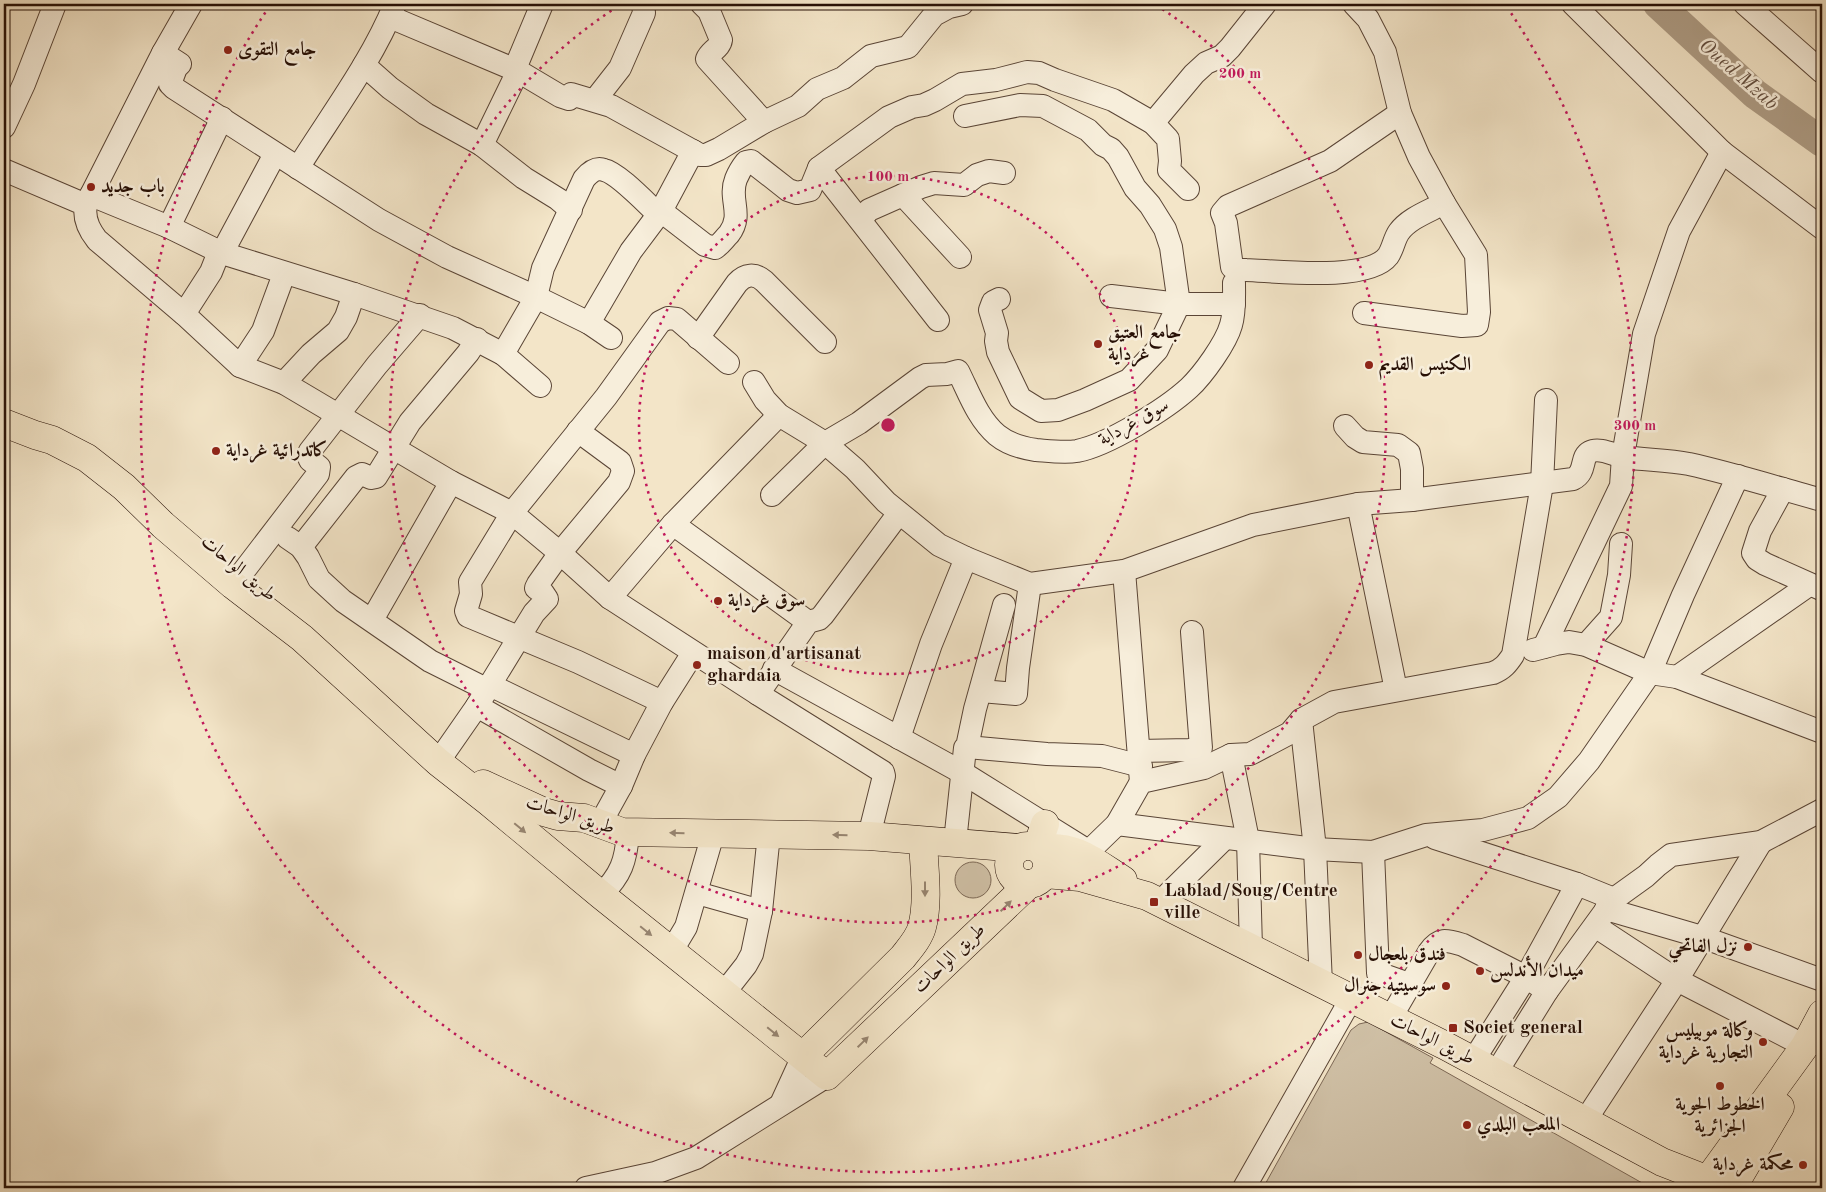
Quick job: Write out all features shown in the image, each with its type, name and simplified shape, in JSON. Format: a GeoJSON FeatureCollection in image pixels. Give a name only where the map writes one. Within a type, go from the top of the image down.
{"type":"FeatureCollection","features":[{"type":"Feature","properties":{"kind":"main road","name":"طريق الواحات"},"geometry":{"type":"LineString","coordinates":[[4,404],[31,413],[124,487],[163,525],[238,579],[302,638],[489,802],[601,896],[827,1076],[1036,854],[1049,848],[1066,848],[1087,854],[1153,899],[1484,1067],[1662,1162],[1712,1184]]}},
{"type":"Feature","properties":{"kind":"main road","name":"طريق الواحات"},"geometry":{"type":"LineString","coordinates":[[4,423],[35,436],[55,432]]}},
{"type":"Feature","properties":{"kind":"main road","name":"طريق الواحات"},"geometry":{"type":"LineString","coordinates":[[441,759],[478,782],[544,812],[566,817],[584,818],[616,831],[628,833],[869,836],[923,841],[924,912],[922,928],[914,943],[903,957],[803,1056]]}},
{"type":"Feature","properties":{"kind":"main road"},"geometry":{"type":"LineString","coordinates":[[923,841],[955,842],[1036,854]]}},
{"type":"Feature","properties":{"kind":"main road","name":"طريق الواحات"},"geometry":{"type":"LineString","coordinates":[[1036,854],[1080,877],[1153,899]]}},
{"type":"Feature","properties":{"kind":"main road"},"geometry":{"type":"LineString","coordinates":[[1712,1184],[1814,1041],[1822,1014]]}},
{"type":"Feature","properties":{"kind":"street"},"geometry":{"type":"LineString","coordinates":[[4,127],[24,84],[55,4]]}},
{"type":"Feature","properties":{"kind":"street"},"geometry":{"type":"LineString","coordinates":[[191,4],[163,53],[89,200],[85,211],[86,222],[97,240],[184,314],[240,366],[284,383],[451,482],[512,513],[560,552],[610,598],[693,653],[883,772],[884,776],[869,836]]}},
{"type":"Feature","properties":{"kind":"street"},"geometry":{"type":"LineString","coordinates":[[482,145],[516,71],[542,4]]}},
{"type":"Feature","properties":{"kind":"street"},"geometry":{"type":"LineString","coordinates":[[595,100],[620,68],[642,17],[643,4]]}},
{"type":"Feature","properties":{"kind":"street"},"geometry":{"type":"LineString","coordinates":[[702,4],[709,12],[721,40],[707,60],[764,122]]}},
{"type":"Feature","properties":{"kind":"street"},"geometry":{"type":"LineString","coordinates":[[298,168],[364,65],[393,10],[568,99],[571,94],[595,100],[627,114],[700,155],[706,155],[739,138],[764,122],[798,106],[817,89],[843,78],[871,56],[908,47],[934,15],[949,7],[962,4]]}},
{"type":"Feature","properties":{"kind":"street"},"geometry":{"type":"LineString","coordinates":[[1153,123],[1206,62],[1222,56],[1230,48],[1264,4]]}},
{"type":"Feature","properties":{"kind":"street"},"geometry":{"type":"LineString","coordinates":[[1354,4],[1368,20],[1385,52],[1400,113],[1419,157],[1476,256],[1479,312],[1477,324],[1462,326],[1364,313]]}},
{"type":"Feature","properties":{"kind":"street"},"geometry":{"type":"LineString","coordinates":[[1573,4],[1722,152],[1822,228]]}},
{"type":"Feature","properties":{"kind":"street"},"geometry":{"type":"LineString","coordinates":[[1745,4],[1822,72]]}},
{"type":"Feature","properties":{"kind":"street"},"geometry":{"type":"LineString","coordinates":[[163,53],[180,64],[176,68],[170,84],[172,86],[275,154],[379,220],[447,257],[589,323],[611,338]]}},
{"type":"Feature","properties":{"kind":"street"},"geometry":{"type":"LineString","coordinates":[[364,65],[390,88],[426,114],[482,145],[524,178],[558,199],[571,210]]}},
{"type":"Feature","properties":{"kind":"street"},"geometry":{"type":"LineString","coordinates":[[503,354],[536,297],[543,268],[584,179],[590,173],[602,169],[612,173],[660,213],[705,245],[715,248],[721,244],[734,227],[736,219],[735,180],[746,162],[751,161],[788,190],[797,193],[810,190],[819,168],[889,118],[930,102],[962,84],[996,80],[1027,72],[1039,73],[1113,100],[1153,123],[1168,139],[1169,170],[1188,189]]}},
{"type":"Feature","properties":{"kind":"street"},"geometry":{"type":"LineString","coordinates":[[965,116],[1020,105],[1043,106],[1088,130],[1111,150],[1118,158],[1135,188],[1150,205],[1165,229],[1171,247],[1180,304],[1156,350],[1129,380],[1058,410],[1041,412],[1020,398],[998,352],[997,332],[990,310],[993,302],[999,299]]}},
{"type":"Feature","properties":{"kind":"street"},"geometry":{"type":"LineString","coordinates":[[1400,113],[1330,161],[1228,206],[1222,213],[1226,223],[1232,266],[1235,269],[1246,270],[1328,273],[1356,272],[1375,266],[1388,257],[1398,233],[1408,223],[1444,203]]}},
{"type":"Feature","properties":{"kind":"street"},"geometry":{"type":"LineString","coordinates":[[169,227],[222,118]]}},
{"type":"Feature","properties":{"kind":"street"},"geometry":{"type":"LineString","coordinates":[[589,323],[631,250],[660,213],[692,151]]}},
{"type":"Feature","properties":{"kind":"street"},"geometry":{"type":"LineString","coordinates":[[1544,647],[1622,486],[1623,456],[1644,334],[1679,231],[1722,152]]}},
{"type":"Feature","properties":{"kind":"street"},"geometry":{"type":"LineString","coordinates":[[184,314],[211,272],[275,154]]}},
{"type":"Feature","properties":{"kind":"street"},"geometry":{"type":"LineString","coordinates":[[819,168],[861,219],[938,320]]}},
{"type":"Feature","properties":{"kind":"street"},"geometry":{"type":"LineString","coordinates":[[4,170],[169,227],[221,252],[284,274],[420,315],[453,328],[503,354],[540,386]]}},
{"type":"Feature","properties":{"kind":"street"},"geometry":{"type":"LineString","coordinates":[[861,219],[869,210],[934,183],[964,185],[977,175],[989,171],[1004,173]]}},
{"type":"Feature","properties":{"kind":"street"},"geometry":{"type":"LineString","coordinates":[[903,195],[960,257]]}},
{"type":"Feature","properties":{"kind":"street"},"geometry":{"type":"LineString","coordinates":[[240,366],[263,331],[284,274]]}},
{"type":"Feature","properties":{"kind":"street"},"geometry":{"type":"LineString","coordinates":[[698,338],[741,279],[750,275],[756,275],[824,342]]}},
{"type":"Feature","properties":{"kind":"street"},"geometry":{"type":"LineString","coordinates":[[284,383],[311,354],[338,331],[346,317],[354,294]]}},
{"type":"Feature","properties":{"kind":"street","name":"سوق غرداية"},"geometry":{"type":"LineString","coordinates":[[824,443],[859,423],[920,378],[926,375],[947,374],[958,371],[975,406],[987,424],[998,436],[1012,444],[1051,452],[1077,451],[1101,443],[1124,432],[1174,400],[1190,387],[1218,350],[1231,326],[1234,294],[1180,304]]}},
{"type":"Feature","properties":{"kind":"street"},"geometry":{"type":"LineString","coordinates":[[1111,296],[1180,304]]}},
{"type":"Feature","properties":{"kind":"street"},"geometry":{"type":"LineString","coordinates":[[238,579],[318,474],[319,467],[310,460],[308,454],[336,415],[377,364],[420,315]]}},
{"type":"Feature","properties":{"kind":"street"},"geometry":{"type":"LineString","coordinates":[[662,702],[625,683],[468,616],[466,611],[471,594],[470,582],[512,513],[606,397],[660,322],[668,318],[677,319],[728,363]]}},
{"type":"Feature","properties":{"kind":"street"},"geometry":{"type":"LineString","coordinates":[[301,547],[356,477],[362,474],[371,478],[376,477],[410,422],[468,353],[477,339]]}},
{"type":"Feature","properties":{"kind":"street"},"geometry":{"type":"LineString","coordinates":[[754,382],[765,400],[779,415],[824,443],[855,469],[899,513],[939,545],[1030,584],[1124,571],[1253,525],[1358,504],[1412,500],[1573,479],[1583,470],[1585,457],[1593,450],[1686,464],[1738,476],[1822,500]]}},
{"type":"Feature","properties":{"kind":"street"},"geometry":{"type":"LineString","coordinates":[[968,748],[1102,756],[1141,766],[1204,768],[1231,755],[1250,754],[1290,733],[1301,720],[1334,702],[1494,673],[1501,670],[1513,655],[1542,484],[1546,400]]}},
{"type":"Feature","properties":{"kind":"street"},"geometry":{"type":"LineString","coordinates":[[610,598],[673,524],[779,415]]}},
{"type":"Feature","properties":{"kind":"street"},"geometry":{"type":"LineString","coordinates":[[1345,426],[1354,437],[1363,442],[1398,446],[1408,453],[1412,469],[1412,500]]}},
{"type":"Feature","properties":{"kind":"street"},"geometry":{"type":"LineString","coordinates":[[441,759],[534,613],[546,599],[546,596],[537,589],[537,586],[560,552],[619,482],[623,470],[620,462],[578,431]]}},
{"type":"Feature","properties":{"kind":"street"},"geometry":{"type":"LineString","coordinates":[[772,495],[824,443]]}},
{"type":"Feature","properties":{"kind":"street"},"geometry":{"type":"LineString","coordinates":[[1117,824],[1315,849],[1373,852],[1426,835],[1483,830],[1528,818],[1558,797],[1589,761],[1650,673],[1682,594],[1738,476]]}},
{"type":"Feature","properties":{"kind":"street"},"geometry":{"type":"LineString","coordinates":[[372,620],[451,482]]}},
{"type":"Feature","properties":{"kind":"street"},"geometry":{"type":"LineString","coordinates":[[1783,489],[1760,531],[1753,552],[1757,560],[1816,587]]}},
{"type":"Feature","properties":{"kind":"street"},"geometry":{"type":"LineString","coordinates":[[1358,504],[1396,690]]}},
{"type":"Feature","properties":{"kind":"street"},"geometry":{"type":"LineString","coordinates":[[758,694],[808,622],[819,619],[823,615],[899,513]]}},
{"type":"Feature","properties":{"kind":"street"},"geometry":{"type":"LineString","coordinates":[[673,524],[808,622]]}},
{"type":"Feature","properties":{"kind":"street"},"geometry":{"type":"LineString","coordinates":[[275,528],[301,547],[319,579],[343,601],[430,661],[484,693],[589,770],[621,786]]}},
{"type":"Feature","properties":{"kind":"street"},"geometry":{"type":"LineString","coordinates":[[1586,645],[1611,617],[1619,575],[1621,544]]}},
{"type":"Feature","properties":{"kind":"street"},"geometry":{"type":"LineString","coordinates":[[899,738],[932,644],[966,558]]}},
{"type":"Feature","properties":{"kind":"street"},"geometry":{"type":"LineString","coordinates":[[1087,854],[1117,824],[1141,766],[1124,571]]}},
{"type":"Feature","properties":{"kind":"street"},"geometry":{"type":"LineString","coordinates":[[981,691],[1016,694],[1030,584]]}},
{"type":"Feature","properties":{"kind":"street"},"geometry":{"type":"LineString","coordinates":[[1677,677],[1816,587]]}},
{"type":"Feature","properties":{"kind":"street"},"geometry":{"type":"LineString","coordinates":[[955,842],[965,748],[968,748],[1004,605]]}},
{"type":"Feature","properties":{"kind":"street"},"geometry":{"type":"LineString","coordinates":[[997,630],[1023,630]]}},
{"type":"Feature","properties":{"kind":"street"},"geometry":{"type":"LineString","coordinates":[[1141,766],[1200,748],[1192,632]]}},
{"type":"Feature","properties":{"kind":"street"},"geometry":{"type":"LineString","coordinates":[[1513,655],[1569,642],[1586,645],[1613,655],[1650,673],[1677,677],[1822,732]]}},
{"type":"Feature","properties":{"kind":"street"},"geometry":{"type":"LineString","coordinates":[[600,824],[621,786],[634,755],[662,702],[693,653]]}},
{"type":"Feature","properties":{"kind":"street"},"geometry":{"type":"LineString","coordinates":[[774,669],[963,773],[1036,854]]}},
{"type":"Feature","properties":{"kind":"street"},"geometry":{"type":"LineString","coordinates":[[484,693],[634,755]]}},
{"type":"Feature","properties":{"kind":"street"},"geometry":{"type":"LineString","coordinates":[[1301,720],[1315,849],[1321,984]]}},
{"type":"Feature","properties":{"kind":"street"},"geometry":{"type":"LineString","coordinates":[[1231,755],[1248,840],[1251,948]]}},
{"type":"Feature","properties":{"kind":"street"},"geometry":{"type":"LineString","coordinates":[[1484,1067],[1547,991],[1605,911],[1658,864],[1671,855],[1761,842],[1822,810]]}},
{"type":"Feature","properties":{"kind":"street"},"geometry":{"type":"LineString","coordinates":[[601,896],[614,882],[621,870],[626,853],[628,833]]}},
{"type":"Feature","properties":{"kind":"street"},"geometry":{"type":"LineString","coordinates":[[672,952],[686,927],[713,834]]}},
{"type":"Feature","properties":{"kind":"street"},"geometry":{"type":"LineString","coordinates":[[724,993],[746,965],[752,954],[761,911],[769,834]]}},
{"type":"Feature","properties":{"kind":"street"},"geometry":{"type":"LineString","coordinates":[[1426,835],[1577,884],[1677,980],[1814,1041]]}},
{"type":"Feature","properties":{"kind":"street"},"geometry":{"type":"LineString","coordinates":[[1153,899],[1225,838]]}},
{"type":"Feature","properties":{"kind":"street"},"geometry":{"type":"LineString","coordinates":[[1585,1121],[1677,980],[1761,842]]}},
{"type":"Feature","properties":{"kind":"street"},"geometry":{"type":"LineString","coordinates":[[1244,1188],[1357,1002],[1378,973],[1373,852]]}},
{"type":"Feature","properties":{"kind":"street"},"geometry":{"type":"LineString","coordinates":[[1484,1067],[1526,977],[1577,884]]}},
{"type":"Feature","properties":{"kind":"street"},"geometry":{"type":"LineString","coordinates":[[696,893],[761,911]]}},
{"type":"Feature","properties":{"kind":"street"},"geometry":{"type":"LineString","coordinates":[[1605,911],[1702,937],[1822,980]]}},
{"type":"Feature","properties":{"kind":"street"},"geometry":{"type":"LineString","coordinates":[[1390,1019],[1429,952],[1434,945],[1442,941],[1463,945],[1526,977],[1547,991]]}},
{"type":"Feature","properties":{"kind":"street"},"geometry":{"type":"LineString","coordinates":[[1378,973],[1410,984]]}},
{"type":"Feature","properties":{"kind":"street"},"geometry":{"type":"LineString","coordinates":[[782,1104],[803,1056]]}},
{"type":"Feature","properties":{"kind":"street"},"geometry":{"type":"LineString","coordinates":[[586,1188],[655,1173],[696,1158],[827,1076]]}},
{"type":"Feature","properties":{"kind":"shaded area"},"geometry":{"type":"Polygon","coordinates":[[[973,862],[980,863],[986,867],[990,873],[990,887],[986,893],[980,897],[973,898],[966,897],[960,893],[956,887],[955,880],[956,873],[960,867],[966,863],[973,862]]]}},
{"type":"Feature","properties":{"kind":"shaded area"},"geometry":{"type":"Polygon","coordinates":[[[1368,1022],[1433,1058],[1430,1063],[1651,1188],[1263,1188],[1351,1030],[1359,1024],[1368,1022]]]}},
{"type":"Feature","properties":{"kind":"waterway","name":"Oued Mzab"},"geometry":{"type":"LineString","coordinates":[[1658,4],[1755,94],[1822,142]]}},
{"type":"Feature","properties":{"kind":"place","name":"جامع التقوى"},"geometry":{"type":"Point","coordinates":[228,50]}},
{"type":"Feature","properties":{"kind":"place","name":"باب جديد"},"geometry":{"type":"Point","coordinates":[91,187]}},
{"type":"Feature","properties":{"kind":"place","name":"جامع العتيق غرداية"},"geometry":{"type":"Point","coordinates":[1098,344]}},
{"type":"Feature","properties":{"kind":"place","name":"الكنيس القديم"},"geometry":{"type":"Point","coordinates":[1369,365]}},
{"type":"Feature","properties":{"kind":"place","name":"كاتدرائية غرداية"},"geometry":{"type":"Point","coordinates":[216,451]}},
{"type":"Feature","properties":{"kind":"place","name":"سوق غرداية"},"geometry":{"type":"Point","coordinates":[718,601]}},
{"type":"Feature","properties":{"kind":"place","name":"maison d'artisanat ghardaia"},"geometry":{"type":"Point","coordinates":[697,665]}},
{"type":"Feature","properties":{"kind":"place","name":"Lablad/Soug/Centre ville"},"geometry":{"type":"Point","coordinates":[1154,902]}},
{"type":"Feature","properties":{"kind":"place","name":"نزل الفاتحي"},"geometry":{"type":"Point","coordinates":[1748,947]}},
{"type":"Feature","properties":{"kind":"place","name":"فندق بلعجال"},"geometry":{"type":"Point","coordinates":[1358,955]}},
{"type":"Feature","properties":{"kind":"place","name":"ميدان الأندلس"},"geometry":{"type":"Point","coordinates":[1480,971]}},
{"type":"Feature","properties":{"kind":"place","name":"سوسيتيه جنرال"},"geometry":{"type":"Point","coordinates":[1446,986]}},
{"type":"Feature","properties":{"kind":"place","name":"Societ general"},"geometry":{"type":"Point","coordinates":[1453,1028]}},
{"type":"Feature","properties":{"kind":"place","name":"وكالة موبيليس التجارية غرداية"},"geometry":{"type":"Point","coordinates":[1763,1042]}},
{"type":"Feature","properties":{"kind":"place","name":"الخطوط الجوية الجزائرية"},"geometry":{"type":"Point","coordinates":[1720,1086]}},
{"type":"Feature","properties":{"kind":"place","name":"الملعب البلدي"},"geometry":{"type":"Point","coordinates":[1467,1125]}},
{"type":"Feature","properties":{"kind":"place","name":"محكمة غرداية"},"geometry":{"type":"Point","coordinates":[1803,1165]}}]}
